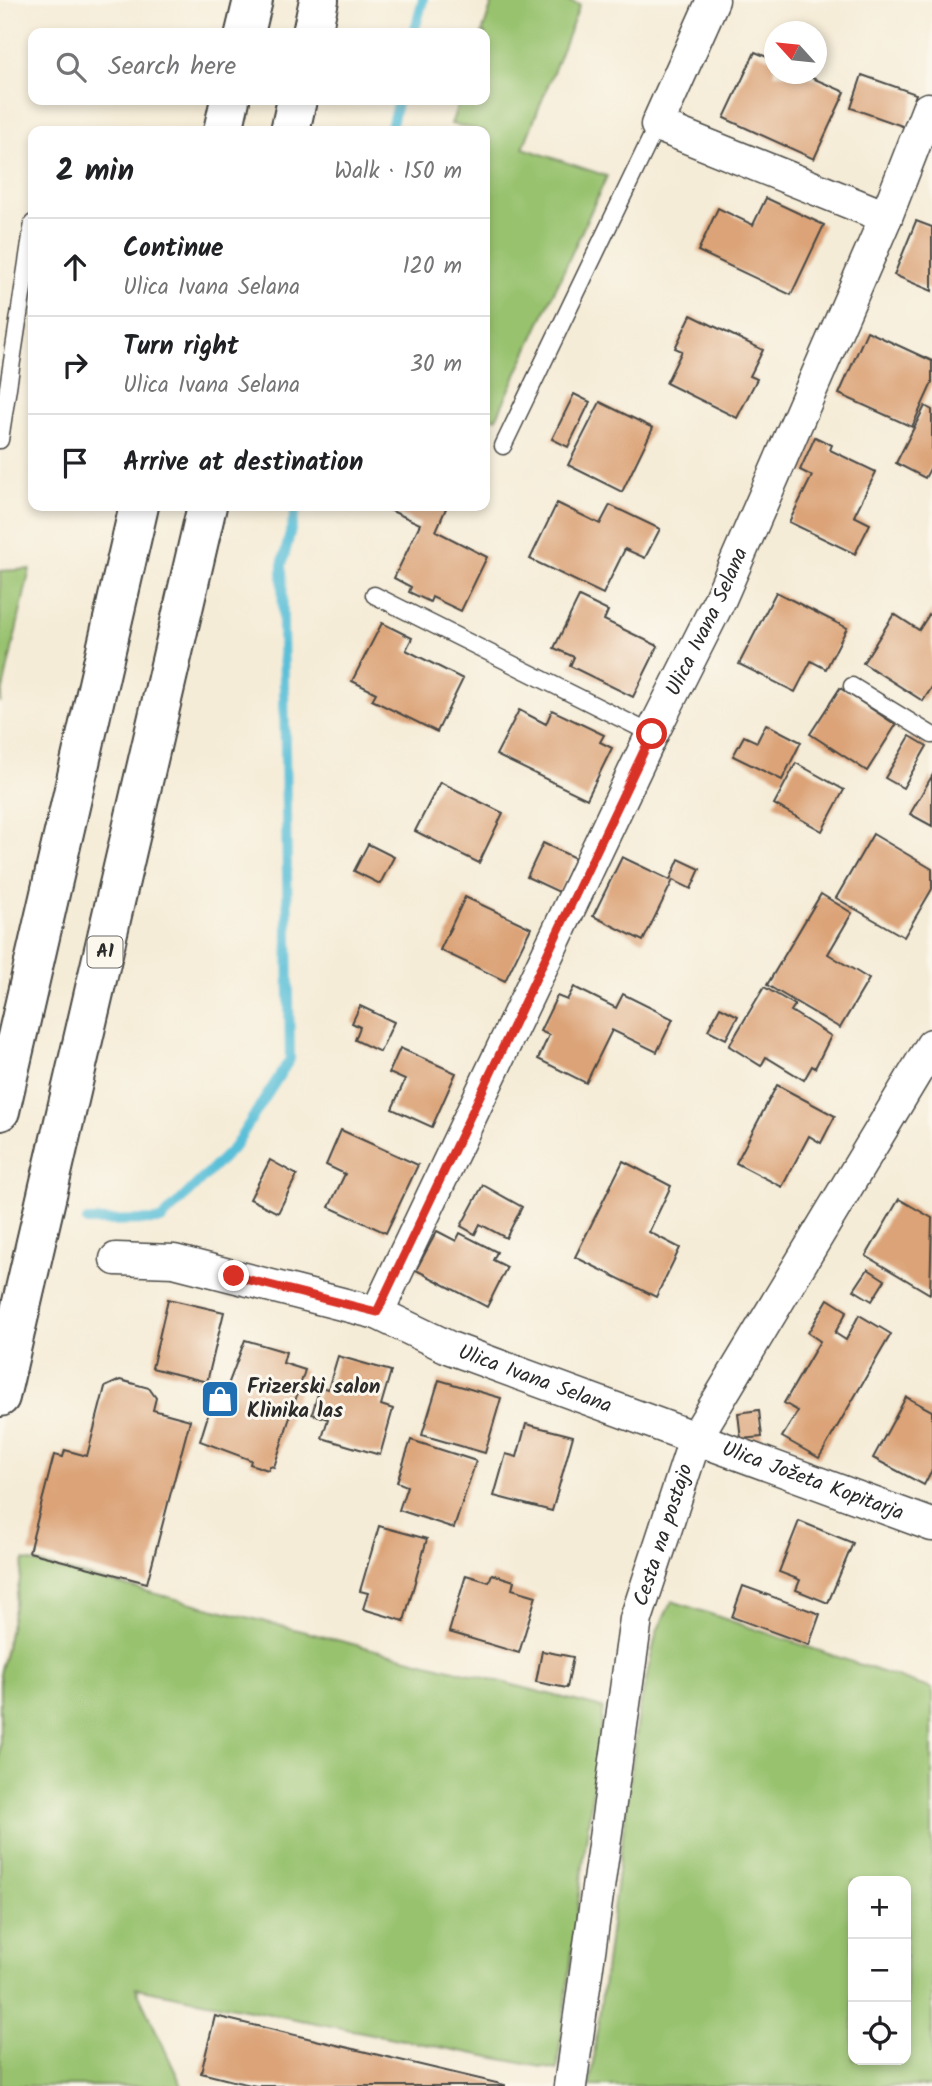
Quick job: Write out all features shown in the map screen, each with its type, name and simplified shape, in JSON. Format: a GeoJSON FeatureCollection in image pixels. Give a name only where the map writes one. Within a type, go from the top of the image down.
{"type":"FeatureCollection","features":[{"type":"Feature","properties":{"kind":"highway"},"geometry":{"type":"LineString","coordinates":[[247,28],[253,0]]}},
{"type":"Feature","properties":{"kind":"highway"},"geometry":{"type":"LineString","coordinates":[[313,28],[319,0]]}},
{"type":"Feature","properties":{"kind":"highway"},"geometry":{"type":"LineString","coordinates":[[224,126],[229,105]]}},
{"type":"Feature","properties":{"kind":"highway"},"geometry":{"type":"LineString","coordinates":[[291,126],[296,105]]}},
{"type":"Feature","properties":{"kind":"highway"},"geometry":{"type":"LineString","coordinates":[[0,1111],[138,511]]}},
{"type":"Feature","properties":{"kind":"highway","name":"A1"},"geometry":{"type":"LineString","coordinates":[[0,1397],[206,511]]}},
{"type":"Feature","properties":{"kind":"street"},"geometry":{"type":"LineString","coordinates":[[713,0],[657,125],[886,217]]}},
{"type":"Feature","properties":{"kind":"street","name":"Ulica Ivana Selana"},"geometry":{"type":"LineString","coordinates":[[377,1312],[652,734],[720,599],[886,217],[928,109]]}},
{"type":"Feature","properties":{"kind":"street","name":"Cesta na postajo"},"geometry":{"type":"LineString","coordinates":[[570,2086],[636,1619],[695,1439],[932,1045]]}},
{"type":"Feature","properties":{"kind":"street","name":"Ulica Ivana Selana"},"geometry":{"type":"LineString","coordinates":[[116,1259],[174,1261],[377,1312],[450,1348],[695,1439]]}},
{"type":"Feature","properties":{"kind":"street","name":"Ulica Jožeta Kopitarja"},"geometry":{"type":"LineString","coordinates":[[695,1439],[932,1525]]}},
{"type":"Feature","properties":{"kind":"lane"},"geometry":{"type":"LineString","coordinates":[[503,446],[657,125]]}},
{"type":"Feature","properties":{"kind":"lane"},"geometry":{"type":"LineString","coordinates":[[0,440],[28,256]]}},
{"type":"Feature","properties":{"kind":"lane"},"geometry":{"type":"LineString","coordinates":[[374,595],[652,734]]}},
{"type":"Feature","properties":{"kind":"lane"},"geometry":{"type":"LineString","coordinates":[[852,686],[932,735]]}},
{"type":"Feature","properties":{"kind":"green space"},"geometry":{"type":"Polygon","coordinates":[[[493,0],[564,0],[580,5],[523,148],[607,176],[496,419],[490,416],[490,126],[451,124],[458,105],[490,105],[490,28],[484,28],[493,0]]]}},
{"type":"Feature","properties":{"kind":"green space"},"geometry":{"type":"Polygon","coordinates":[[[30,569],[0,703],[0,571],[30,569]]]}},
{"type":"Feature","properties":{"kind":"green space"},"geometry":{"type":"Polygon","coordinates":[[[24,1560],[603,1708],[557,2070],[136,1988],[182,2086],[0,2086],[0,1675],[24,1560]]]}},
{"type":"Feature","properties":{"kind":"green space"},"geometry":{"type":"Polygon","coordinates":[[[672,1601],[932,1689],[932,2086],[590,2086],[639,1711],[657,1631],[672,1601]]]}},
{"type":"Feature","properties":{"kind":"building"},"geometry":{"type":"Polygon","coordinates":[[[755,52],[764,56],[764,84],[826,84],[845,92],[814,159],[724,118],[755,52]]]}},
{"type":"Feature","properties":{"kind":"building"},"geometry":{"type":"Polygon","coordinates":[[[862,75],[916,94],[905,127],[851,108],[862,75]]]}},
{"type":"Feature","properties":{"kind":"building"},"geometry":{"type":"Polygon","coordinates":[[[766,198],[824,225],[791,295],[698,251],[718,208],[753,225],[766,198]]]}},
{"type":"Feature","properties":{"kind":"building"},"geometry":{"type":"Polygon","coordinates":[[[916,221],[932,227],[932,291],[894,275],[916,221]]]}},
{"type":"Feature","properties":{"kind":"building"},"geometry":{"type":"Polygon","coordinates":[[[691,315],[763,350],[750,376],[757,379],[737,418],[666,383],[682,351],[675,348],[691,315]]]}},
{"type":"Feature","properties":{"kind":"building"},"geometry":{"type":"Polygon","coordinates":[[[867,331],[932,361],[932,383],[912,427],[839,394],[867,331]]]}},
{"type":"Feature","properties":{"kind":"building"},"geometry":{"type":"Polygon","coordinates":[[[574,394],[590,402],[568,447],[552,439],[574,394]]]}},
{"type":"Feature","properties":{"kind":"building"},"geometry":{"type":"Polygon","coordinates":[[[600,402],[653,428],[622,492],[568,465],[600,402]]]}},
{"type":"Feature","properties":{"kind":"building"},"geometry":{"type":"Polygon","coordinates":[[[925,406],[932,410],[932,465],[925,478],[896,463],[925,406]]]}},
{"type":"Feature","properties":{"kind":"building"},"geometry":{"type":"Polygon","coordinates":[[[815,437],[832,445],[830,450],[876,472],[854,516],[870,524],[855,554],[789,522],[812,476],[800,470],[815,437]]]}},
{"type":"Feature","properties":{"kind":"building"},"geometry":{"type":"Polygon","coordinates":[[[557,503],[600,524],[610,505],[660,529],[645,558],[625,549],[603,594],[530,559],[557,503]]]}},
{"type":"Feature","properties":{"kind":"building"},"geometry":{"type":"Polygon","coordinates":[[[392,511],[445,511],[436,531],[487,557],[461,611],[432,597],[430,602],[409,592],[411,587],[394,578],[420,524],[392,511]]]}},
{"type":"Feature","properties":{"kind":"building"},"geometry":{"type":"Polygon","coordinates":[[[776,592],[847,628],[826,669],[811,661],[795,692],[739,664],[776,592]]]}},
{"type":"Feature","properties":{"kind":"building"},"geometry":{"type":"Polygon","coordinates":[[[579,597],[608,611],[604,620],[658,646],[633,697],[570,666],[574,657],[554,648],[579,597]]]}},
{"type":"Feature","properties":{"kind":"building"},"geometry":{"type":"Polygon","coordinates":[[[932,610],[932,687],[923,701],[863,663],[894,614],[919,630],[932,610]]]}},
{"type":"Feature","properties":{"kind":"building"},"geometry":{"type":"Polygon","coordinates":[[[382,623],[412,638],[406,650],[463,679],[437,732],[372,700],[376,693],[352,681],[382,623]]]}},
{"type":"Feature","properties":{"kind":"building"},"geometry":{"type":"Polygon","coordinates":[[[840,688],[896,725],[867,771],[810,734],[840,688]]]}},
{"type":"Feature","properties":{"kind":"building"},"geometry":{"type":"Polygon","coordinates":[[[519,710],[546,724],[552,710],[604,735],[600,742],[612,748],[587,799],[496,755],[519,710]]]}},
{"type":"Feature","properties":{"kind":"building"},"geometry":{"type":"Polygon","coordinates":[[[766,724],[801,742],[782,780],[733,756],[744,736],[757,742],[766,724]]]}},
{"type":"Feature","properties":{"kind":"building"},"geometry":{"type":"Polygon","coordinates":[[[910,736],[927,746],[903,788],[885,778],[910,736]]]}},
{"type":"Feature","properties":{"kind":"building"},"geometry":{"type":"Polygon","coordinates":[[[796,763],[844,790],[822,831],[774,804],[796,763]]]}},
{"type":"Feature","properties":{"kind":"building"},"geometry":{"type":"Polygon","coordinates":[[[932,776],[932,826],[910,814],[932,776]]]}},
{"type":"Feature","properties":{"kind":"building"},"geometry":{"type":"Polygon","coordinates":[[[440,782],[503,813],[479,863],[415,831],[440,782]]]}},
{"type":"Feature","properties":{"kind":"building"},"geometry":{"type":"Polygon","coordinates":[[[873,834],[932,869],[932,889],[904,937],[836,898],[873,834]]]}},
{"type":"Feature","properties":{"kind":"building"},"geometry":{"type":"Polygon","coordinates":[[[543,843],[575,858],[559,892],[527,877],[543,843]]]}},
{"type":"Feature","properties":{"kind":"building"},"geometry":{"type":"Polygon","coordinates":[[[368,844],[394,857],[380,884],[354,871],[368,844]]]}},
{"type":"Feature","properties":{"kind":"building"},"geometry":{"type":"Polygon","coordinates":[[[622,857],[670,880],[679,859],[700,869],[691,889],[673,880],[643,941],[593,916],[622,857]]]}},
{"type":"Feature","properties":{"kind":"building"},"geometry":{"type":"Polygon","coordinates":[[[821,894],[852,913],[828,954],[869,979],[840,1028],[767,985],[821,894]]]}},
{"type":"Feature","properties":{"kind":"building"},"geometry":{"type":"Polygon","coordinates":[[[465,897],[531,928],[505,981],[440,950],[465,897]]]}},
{"type":"Feature","properties":{"kind":"building"},"geometry":{"type":"Polygon","coordinates":[[[574,987],[616,1008],[623,994],[673,1019],[657,1052],[612,1030],[586,1083],[538,1059],[549,1035],[540,1031],[557,996],[567,1000],[574,987]]]}},
{"type":"Feature","properties":{"kind":"building"},"geometry":{"type":"Polygon","coordinates":[[[764,987],[795,1005],[791,1011],[831,1036],[815,1068],[812,1066],[804,1080],[766,1057],[761,1066],[729,1046],[764,987]]]}},
{"type":"Feature","properties":{"kind":"building"},"geometry":{"type":"Polygon","coordinates":[[[360,1006],[394,1022],[380,1052],[355,1040],[360,1027],[352,1023],[360,1006]]]}},
{"type":"Feature","properties":{"kind":"building"},"geometry":{"type":"Polygon","coordinates":[[[720,1007],[738,1016],[726,1039],[708,1030],[720,1007]]]}},
{"type":"Feature","properties":{"kind":"building"},"geometry":{"type":"Polygon","coordinates":[[[400,1048],[456,1073],[432,1127],[392,1109],[405,1080],[389,1073],[400,1048]]]}},
{"type":"Feature","properties":{"kind":"building"},"geometry":{"type":"Polygon","coordinates":[[[777,1085],[835,1116],[821,1143],[809,1136],[782,1187],[736,1163],[777,1085]]]}},
{"type":"Feature","properties":{"kind":"building"},"geometry":{"type":"Polygon","coordinates":[[[341,1130],[418,1165],[386,1233],[329,1207],[345,1174],[326,1165],[341,1130]]]}},
{"type":"Feature","properties":{"kind":"building"},"geometry":{"type":"Polygon","coordinates":[[[270,1160],[297,1175],[278,1213],[250,1199],[270,1160]]]}},
{"type":"Feature","properties":{"kind":"building"},"geometry":{"type":"Polygon","coordinates":[[[623,1161],[671,1186],[649,1232],[680,1248],[656,1297],[575,1257],[623,1161]]]}},
{"type":"Feature","properties":{"kind":"building"},"geometry":{"type":"Polygon","coordinates":[[[483,1185],[522,1207],[506,1238],[480,1224],[475,1234],[461,1226],[483,1185]]]}},
{"type":"Feature","properties":{"kind":"building"},"geometry":{"type":"Polygon","coordinates":[[[899,1199],[932,1218],[930,1294],[866,1256],[899,1199]]]}},
{"type":"Feature","properties":{"kind":"building"},"geometry":{"type":"Polygon","coordinates":[[[437,1231],[456,1241],[460,1233],[497,1252],[493,1260],[507,1267],[487,1307],[416,1270],[437,1231]]]}},
{"type":"Feature","properties":{"kind":"building"},"geometry":{"type":"Polygon","coordinates":[[[868,1269],[885,1280],[872,1301],[854,1290],[868,1269]]]}},
{"type":"Feature","properties":{"kind":"building"},"geometry":{"type":"Polygon","coordinates":[[[168,1299],[224,1312],[207,1382],[152,1368],[168,1299]]]}},
{"type":"Feature","properties":{"kind":"building"},"geometry":{"type":"Polygon","coordinates":[[[828,1299],[847,1311],[835,1333],[846,1340],[859,1315],[891,1334],[819,1458],[782,1437],[798,1411],[784,1403],[820,1341],[808,1333],[828,1299]]]}},
{"type":"Feature","properties":{"kind":"building"},"geometry":{"type":"Polygon","coordinates":[[[245,1340],[286,1352],[283,1363],[305,1370],[274,1467],[270,1466],[268,1470],[250,1464],[251,1460],[200,1441],[215,1393],[232,1399],[225,1393],[245,1340]]]}},
{"type":"Feature","properties":{"kind":"building"},"geometry":{"type":"Polygon","coordinates":[[[338,1356],[391,1371],[381,1405],[393,1409],[380,1455],[322,1438],[328,1419],[312,1414],[320,1387],[328,1389],[338,1356]]]}},
{"type":"Feature","properties":{"kind":"building"},"geometry":{"type":"Polygon","coordinates":[[[120,1380],[149,1388],[156,1398],[153,1410],[190,1420],[147,1583],[29,1552],[54,1455],[63,1457],[65,1450],[87,1456],[105,1387],[120,1380]]]}},
{"type":"Feature","properties":{"kind":"building"},"geometry":{"type":"Polygon","coordinates":[[[439,1380],[501,1398],[485,1453],[422,1435],[439,1380]]]}},
{"type":"Feature","properties":{"kind":"building"},"geometry":{"type":"Polygon","coordinates":[[[906,1397],[932,1411],[932,1470],[924,1485],[873,1458],[906,1397]]]}},
{"type":"Feature","properties":{"kind":"building"},"geometry":{"type":"Polygon","coordinates":[[[759,1410],[762,1437],[741,1439],[738,1413],[759,1410]]]}},
{"type":"Feature","properties":{"kind":"building"},"geometry":{"type":"Polygon","coordinates":[[[526,1424],[573,1436],[552,1511],[494,1496],[506,1454],[517,1457],[526,1424]]]}},
{"type":"Feature","properties":{"kind":"building"},"geometry":{"type":"Polygon","coordinates":[[[411,1440],[476,1461],[454,1528],[399,1510],[407,1486],[397,1482],[411,1440]]]}},
{"type":"Feature","properties":{"kind":"building"},"geometry":{"type":"Polygon","coordinates":[[[799,1521],[853,1543],[828,1603],[796,1590],[800,1580],[779,1572],[799,1521]]]}},
{"type":"Feature","properties":{"kind":"building"},"geometry":{"type":"Polygon","coordinates":[[[379,1526],[427,1539],[404,1621],[363,1609],[368,1593],[360,1591],[379,1526]]]}},
{"type":"Feature","properties":{"kind":"building"},"geometry":{"type":"Polygon","coordinates":[[[492,1574],[514,1581],[512,1589],[536,1596],[519,1653],[449,1632],[466,1575],[489,1582],[492,1574]]]}},
{"type":"Feature","properties":{"kind":"building"},"geometry":{"type":"Polygon","coordinates":[[[743,1586],[820,1614],[809,1645],[732,1617],[743,1586]]]}},
{"type":"Feature","properties":{"kind":"building"},"geometry":{"type":"Polygon","coordinates":[[[542,1651],[573,1657],[567,1688],[536,1682],[542,1651]]]}},
{"type":"Feature","properties":{"kind":"building"},"geometry":{"type":"Polygon","coordinates":[[[215,2016],[505,2086],[256,2086],[237,2082],[201,2073],[215,2016]]]}},
{"type":"Feature","properties":{"kind":"waterway"},"geometry":{"type":"LineString","coordinates":[[415,28],[423,0]]}},
{"type":"Feature","properties":{"kind":"waterway"},"geometry":{"type":"LineString","coordinates":[[391,126],[397,105]]}},
{"type":"Feature","properties":{"kind":"waterway"},"geometry":{"type":"LineString","coordinates":[[87,1221],[161,1220],[234,1147],[290,1059],[282,565],[296,511]]}},
{"type":"Feature","properties":{"kind":"place","name":"Frizerski salon Klinika las"},"geometry":{"type":"Point","coordinates":[220,1399]}},
{"type":"Feature","properties":{"kind":"route"},"geometry":{"type":"LineString","coordinates":[[234,1276],[377,1312],[652,734]]}}]}
